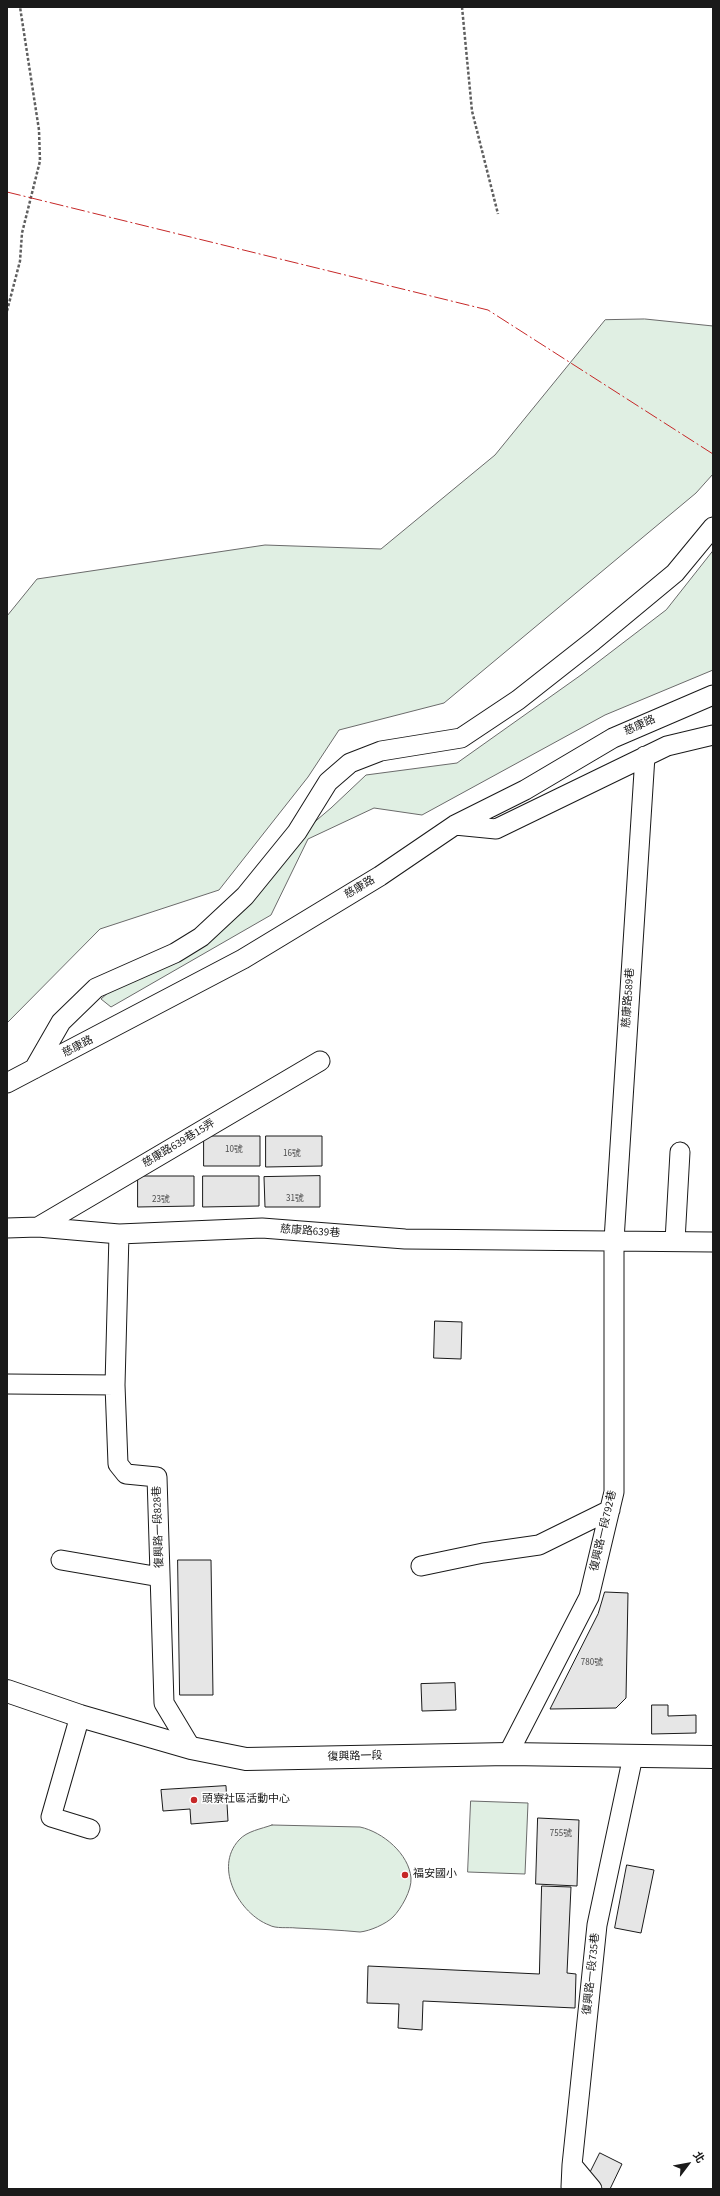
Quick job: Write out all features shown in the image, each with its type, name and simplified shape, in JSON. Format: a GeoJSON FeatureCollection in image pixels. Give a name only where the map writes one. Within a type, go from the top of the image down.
{"type":"FeatureCollection","features":[{"type":"Feature","properties":{"kind":"main road","name":"復興路一段"},"geometry":{"type":"LineString","coordinates":[[7,1691],[80,1716],[191,1748],[246,1758],[508,1754],[713,1757]]}},
{"type":"Feature","properties":{"kind":"street"},"geometry":{"type":"LineString","coordinates":[[34,1069],[61,1022],[96,988],[176,953],[201,937],[245,896],[297,832],[328,782],[350,763],[381,751],[461,738],[518,700],[675,573],[713,527]]}},
{"type":"Feature","properties":{"kind":"street","name":"慈康路"},"geometry":{"type":"LineString","coordinates":[[7,1083],[243,959],[380,876],[455,825],[525,790],[613,738],[713,695]]}},
{"type":"Feature","properties":{"kind":"street"},"geometry":{"type":"LineString","coordinates":[[455,825],[496,828],[667,746],[713,735]]}},
{"type":"Feature","properties":{"kind":"street","name":"慈康路589巷"},"geometry":{"type":"LineString","coordinates":[[614,1240],[644,756]]}},
{"type":"Feature","properties":{"kind":"street","name":"慈康路639巷15弄"},"geometry":{"type":"LineString","coordinates":[[38,1227],[320,1061]]}},
{"type":"Feature","properties":{"kind":"street"},"geometry":{"type":"LineString","coordinates":[[675,1241],[680,1152]]}},
{"type":"Feature","properties":{"kind":"street","name":"慈康路639巷"},"geometry":{"type":"LineString","coordinates":[[7,1228],[38,1227],[120,1234],[262,1228],[405,1239],[713,1242]]}},
{"type":"Feature","properties":{"kind":"street","name":"復興路一段828巷"},"geometry":{"type":"LineString","coordinates":[[120,1234],[115,1385],[118,1464],[126,1474],[157,1477],[164,1703],[191,1748]]}},
{"type":"Feature","properties":{"kind":"street","name":"復興路一段792巷"},"geometry":{"type":"LineString","coordinates":[[508,1754],[589,1597],[614,1492],[614,1240]]}},
{"type":"Feature","properties":{"kind":"street"},"geometry":{"type":"LineString","coordinates":[[7,1384],[115,1385]]}},
{"type":"Feature","properties":{"kind":"street"},"geometry":{"type":"LineString","coordinates":[[421,1566],[483,1553],[539,1545],[610,1510]]}},
{"type":"Feature","properties":{"kind":"street"},"geometry":{"type":"LineString","coordinates":[[61,1560],[160,1577]]}},
{"type":"Feature","properties":{"kind":"street"},"geometry":{"type":"LineString","coordinates":[[80,1716],[51,1818],[90,1829]]}},
{"type":"Feature","properties":{"kind":"street","name":"復興路一段735巷"},"geometry":{"type":"LineString","coordinates":[[572,2189],[572,2165],[597,1925],[633,1756]]}},
{"type":"Feature","properties":{"kind":"street"},"geometry":{"type":"LineString","coordinates":[[572,2165],[592,2189]]}},
{"type":"Feature","properties":{"kind":"path"},"geometry":{"type":"LineString","coordinates":[[7,311],[20,261],[22,233],[40,161],[39,130],[20,7]]}},
{"type":"Feature","properties":{"kind":"path"},"geometry":{"type":"LineString","coordinates":[[462,7],[472,111],[498,214]]}},
{"type":"Feature","properties":{"kind":"green space"},"geometry":{"type":"Polygon","coordinates":[[[645,319],[713,326],[713,474],[696,493],[444,703],[339,730],[308,777],[219,890],[100,929],[7,1023],[7,616],[37,579],[265,545],[381,549],[495,455],[605,320],[645,319]]]}},
{"type":"Feature","properties":{"kind":"green space"},"geometry":{"type":"Polygon","coordinates":[[[713,551],[713,670],[605,715],[422,815],[374,808],[308,839],[271,915],[111,1007],[101,999],[119,983],[187,954],[298,836],[366,775],[457,763],[581,675],[666,610],[713,551]]]}},
{"type":"Feature","properties":{"kind":"green space"},"geometry":{"type":"Polygon","coordinates":[[[471,1801],[528,1803],[525,1874],[468,1872],[471,1801]]]}},
{"type":"Feature","properties":{"kind":"green space"},"geometry":{"type":"Polygon","coordinates":[[[272,1825],[360,1827],[377,1834],[393,1845],[405,1861],[411,1878],[408,1894],[393,1917],[382,1925],[360,1932],[275,1927],[269,1925],[248,1911],[240,1901],[233,1889],[229,1876],[229,1864],[232,1851],[242,1837],[250,1832],[272,1825]]]}},
{"type":"Feature","properties":{"kind":"building"},"geometry":{"type":"Polygon","coordinates":[[[204,1136],[260,1136],[260,1166],[204,1166],[204,1136]]]}},
{"type":"Feature","properties":{"kind":"building"},"geometry":{"type":"Polygon","coordinates":[[[266,1136],[322,1136],[322,1166],[266,1167],[266,1136]]]}},
{"type":"Feature","properties":{"kind":"building"},"geometry":{"type":"Polygon","coordinates":[[[138,1176],[194,1176],[194,1206],[138,1207],[138,1176]]]}},
{"type":"Feature","properties":{"kind":"building"},"geometry":{"type":"Polygon","coordinates":[[[203,1176],[259,1176],[259,1206],[203,1207],[203,1176]]]}},
{"type":"Feature","properties":{"kind":"building"},"geometry":{"type":"Polygon","coordinates":[[[320,1176],[320,1207],[265,1207],[264,1177],[320,1176]]]}},
{"type":"Feature","properties":{"kind":"building"},"geometry":{"type":"Polygon","coordinates":[[[435,1321],[462,1322],[461,1359],[434,1358],[435,1321]]]}},
{"type":"Feature","properties":{"kind":"building"},"geometry":{"type":"Polygon","coordinates":[[[178,1560],[211,1560],[213,1695],[180,1695],[178,1560]]]}},
{"type":"Feature","properties":{"kind":"building"},"geometry":{"type":"Polygon","coordinates":[[[605,1592],[628,1593],[626,1698],[616,1708],[550,1709],[598,1614],[605,1592]]]}},
{"type":"Feature","properties":{"kind":"building"},"geometry":{"type":"Polygon","coordinates":[[[455,1683],[456,1710],[422,1711],[421,1684],[455,1683]]]}},
{"type":"Feature","properties":{"kind":"building"},"geometry":{"type":"Polygon","coordinates":[[[652,1705],[668,1705],[668,1716],[696,1715],[696,1733],[652,1734],[652,1705]]]}},
{"type":"Feature","properties":{"kind":"building","name":"頭寮社區活動中心"},"geometry":{"type":"Polygon","coordinates":[[[226,1786],[228,1821],[191,1824],[190,1809],[163,1811],[161,1790],[226,1786]]]}},
{"type":"Feature","properties":{"kind":"building"},"geometry":{"type":"Polygon","coordinates":[[[538,1818],[579,1820],[577,1886],[536,1884],[538,1818]]]}},
{"type":"Feature","properties":{"kind":"building"},"geometry":{"type":"Polygon","coordinates":[[[627,1865],[654,1870],[641,1933],[615,1928],[627,1865]]]}},
{"type":"Feature","properties":{"kind":"building"},"geometry":{"type":"Polygon","coordinates":[[[542,1886],[571,1887],[567,1973],[576,1974],[575,2008],[423,2001],[422,2030],[398,2028],[399,2004],[367,2003],[368,1966],[539,1974],[542,1886]]]}},
{"type":"Feature","properties":{"kind":"building"},"geometry":{"type":"Polygon","coordinates":[[[600,2153],[622,2164],[610,2189],[603,2189],[586,2181],[600,2153]]]}},
{"type":"Feature","properties":{"kind":"power"},"geometry":{"type":"LineString","coordinates":[[7,192],[488,310],[713,454]]}},
{"type":"Feature","properties":{"kind":"place","name":"頭寮社區活動中心"},"geometry":{"type":"Point","coordinates":[194,1800]}},
{"type":"Feature","properties":{"kind":"place","name":"福安國小"},"geometry":{"type":"Point","coordinates":[405,1875]}}]}
